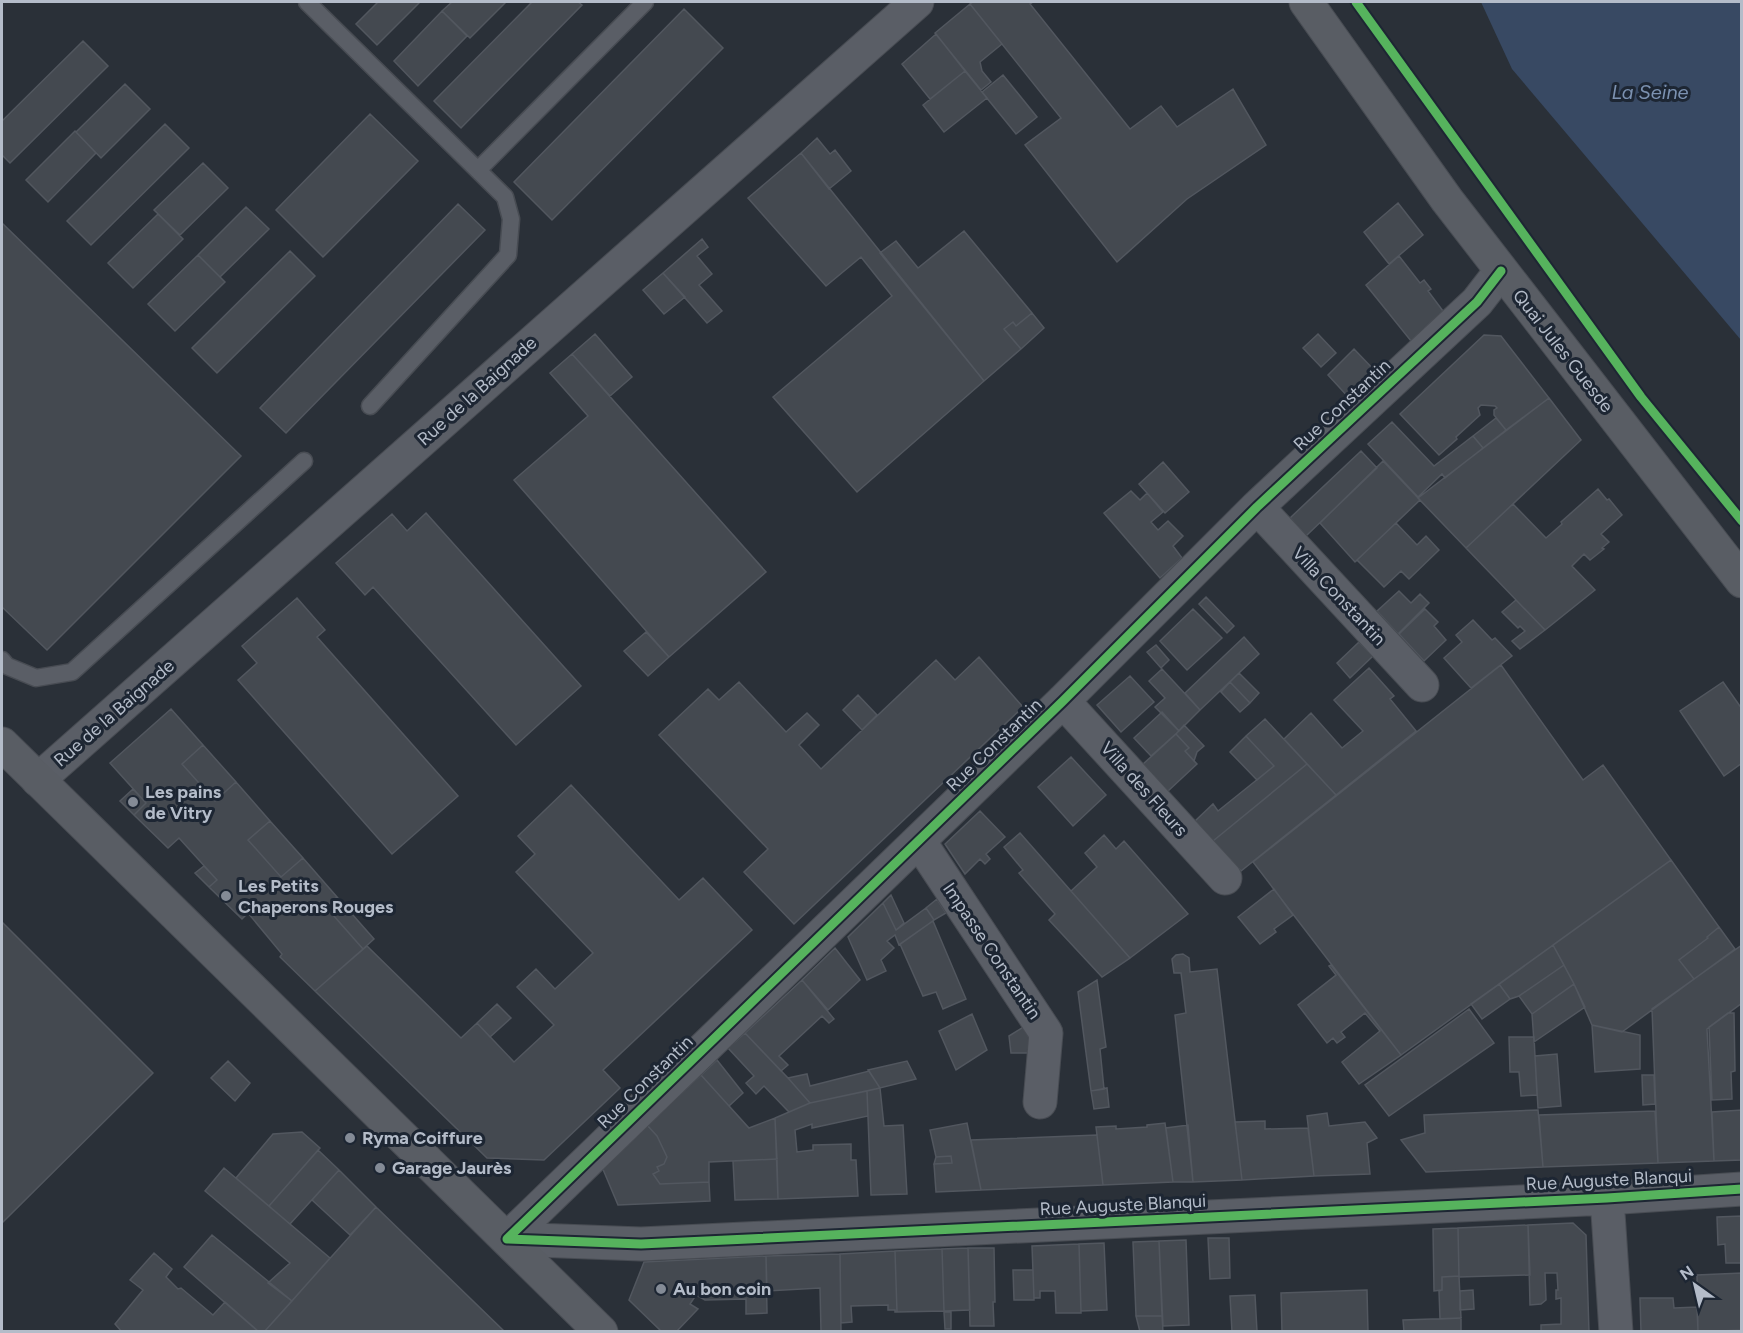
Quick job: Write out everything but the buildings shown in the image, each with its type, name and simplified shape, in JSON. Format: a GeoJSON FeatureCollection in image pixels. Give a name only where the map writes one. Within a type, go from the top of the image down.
{"type":"FeatureCollection","features":[{"type":"Feature","properties":{"kind":"main road","name":"Quai Jules Guesde"},"geometry":{"type":"LineString","coordinates":[[1306,2],[1447,200],[1742,581]]}},
{"type":"Feature","properties":{"kind":"main road"},"geometry":{"type":"LineString","coordinates":[[2,744],[601,1332]]}},
{"type":"Feature","properties":{"kind":"street","name":"Rue de la Baignade"},"geometry":{"type":"LineString","coordinates":[[38,780],[916,2]]}},
{"type":"Feature","properties":{"kind":"street","name":"Rue Constantin"},"geometry":{"type":"LineString","coordinates":[[507,1239],[1063,701],[1257,507],[1477,302],[1501,271]]}},
{"type":"Feature","properties":{"kind":"street","name":"Villa Constantin"},"geometry":{"type":"LineString","coordinates":[[1257,507],[1422,685]]}},
{"type":"Feature","properties":{"kind":"street","name":"Villa des Fleurs"},"geometry":{"type":"LineString","coordinates":[[1063,701],[1225,878]]}},
{"type":"Feature","properties":{"kind":"street","name":"Impasse Constantin"},"geometry":{"type":"LineString","coordinates":[[919,841],[1046,1033],[1040,1102]]}},
{"type":"Feature","properties":{"kind":"street","name":"Rue Auguste Blanqui"},"geometry":{"type":"LineString","coordinates":[[507,1239],[641,1244],[1607,1198],[1742,1189]]}},
{"type":"Feature","properties":{"kind":"street"},"geometry":{"type":"LineString","coordinates":[[1607,1198],[1616,1332]]}},
{"type":"Feature","properties":{"kind":"lane"},"geometry":{"type":"LineString","coordinates":[[307,2],[505,196],[511,219],[508,255],[369,406]]}},
{"type":"Feature","properties":{"kind":"lane"},"geometry":{"type":"LineString","coordinates":[[478,170],[645,2]]}},
{"type":"Feature","properties":{"kind":"lane"},"geometry":{"type":"LineString","coordinates":[[2,660],[7,666],[36,678],[72,672],[304,461]]}},
{"type":"Feature","properties":{"kind":"water","name":"La Seine"},"geometry":{"type":"Polygon","coordinates":[[[1481,2],[1741,2],[1741,340],[1512,69],[1481,2]]]}},
{"type":"Feature","properties":{"kind":"cycle path"},"geometry":{"type":"LineString","coordinates":[[1356,2],[1641,397],[1742,521]]}},
{"type":"Feature","properties":{"kind":"cycle path"},"geometry":{"type":"LineString","coordinates":[[507,1239],[1063,701],[1257,507],[1477,302],[1501,271]]}},
{"type":"Feature","properties":{"kind":"cycle path"},"geometry":{"type":"LineString","coordinates":[[507,1239],[641,1244],[1607,1198],[1742,1189]]}},
{"type":"Feature","properties":{"kind":"place","name":"Les pains de Vitry"},"geometry":{"type":"Point","coordinates":[133,802]}},
{"type":"Feature","properties":{"kind":"place","name":"Les Petits Chaperons Rouges"},"geometry":{"type":"Point","coordinates":[226,896]}},
{"type":"Feature","properties":{"kind":"place","name":"Ryma Coiffure"},"geometry":{"type":"Point","coordinates":[350,1138]}},
{"type":"Feature","properties":{"kind":"place","name":"Garage Jaurès"},"geometry":{"type":"Point","coordinates":[380,1168]}},
{"type":"Feature","properties":{"kind":"place","name":"Au bon coin"},"geometry":{"type":"Point","coordinates":[661,1289]}}]}
